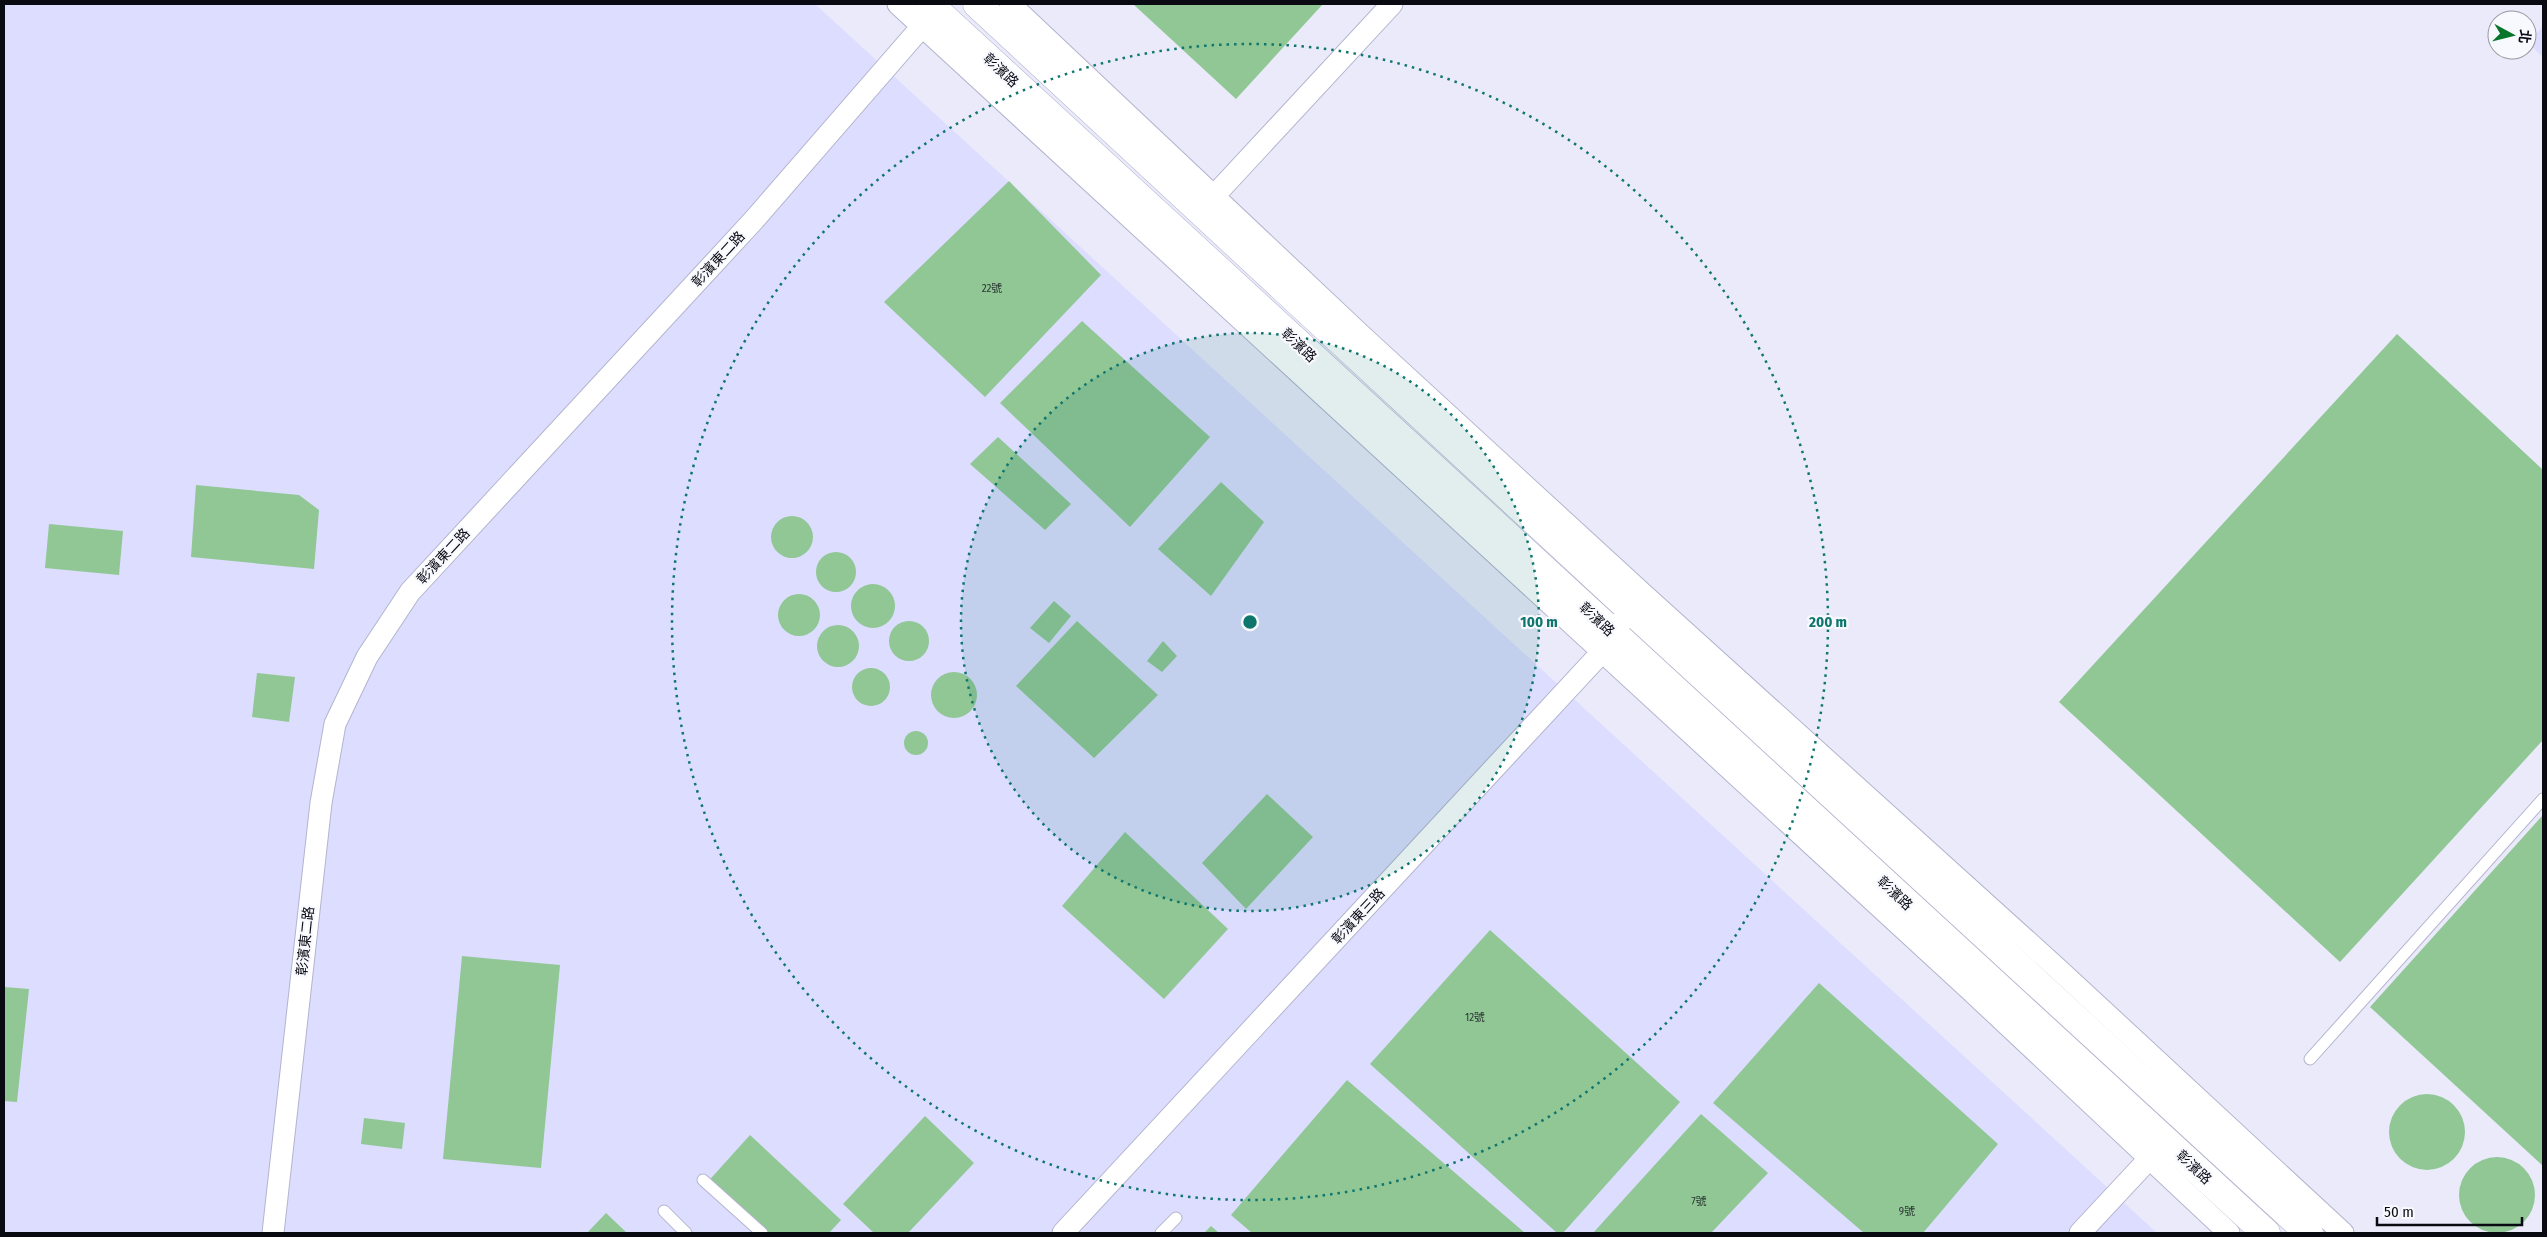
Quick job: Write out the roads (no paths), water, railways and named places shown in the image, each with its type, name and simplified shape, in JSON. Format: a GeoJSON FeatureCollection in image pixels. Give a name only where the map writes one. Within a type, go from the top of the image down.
{"type":"FeatureCollection","features":[{"type":"Feature","properties":{"kind":"street","name":"彰濱路"},"geometry":{"type":"LineString","coordinates":[[898,4],[932,11],[1606,642],[1960,981],[2229,1233]]}},
{"type":"Feature","properties":{"kind":"street","name":"彰濱路"},"geometry":{"type":"LineString","coordinates":[[977,4],[1638,603],[2058,969],[2342,1233]]}},
{"type":"Feature","properties":{"kind":"street","name":"彰濱路"},"geometry":{"type":"LineString","coordinates":[[1010,4],[1214,196],[1638,603],[2309,1233]]}},
{"type":"Feature","properties":{"kind":"street"},"geometry":{"type":"LineString","coordinates":[[1214,196],[1392,4]]}},
{"type":"Feature","properties":{"kind":"street","name":"彰濱東二路"},"geometry":{"type":"LineString","coordinates":[[273,1233],[321,803],[335,724],[367,656],[410,592],[753,221],[932,11]]}},
{"type":"Feature","properties":{"kind":"street","name":"彰濱東三路"},"geometry":{"type":"LineString","coordinates":[[1063,1233],[1606,642],[1638,603]]}},
{"type":"Feature","properties":{"kind":"street","name":"彰濱路"},"geometry":{"type":"LineString","coordinates":[[1606,642],[2266,1233]]}},
{"type":"Feature","properties":{"kind":"street"},"geometry":{"type":"LineString","coordinates":[[2080,1233],[2149,1159]]}},
{"type":"Feature","properties":{"kind":"lane"},"geometry":{"type":"LineString","coordinates":[[2310,1059],[2543,799]]}},
{"type":"Feature","properties":{"kind":"lane"},"geometry":{"type":"LineString","coordinates":[[703,1180],[762,1233]]}},
{"type":"Feature","properties":{"kind":"lane"},"geometry":{"type":"LineString","coordinates":[[664,1211],[686,1233]]}},
{"type":"Feature","properties":{"kind":"lane"},"geometry":{"type":"LineString","coordinates":[[1162,1233],[1176,1218]]}}]}
